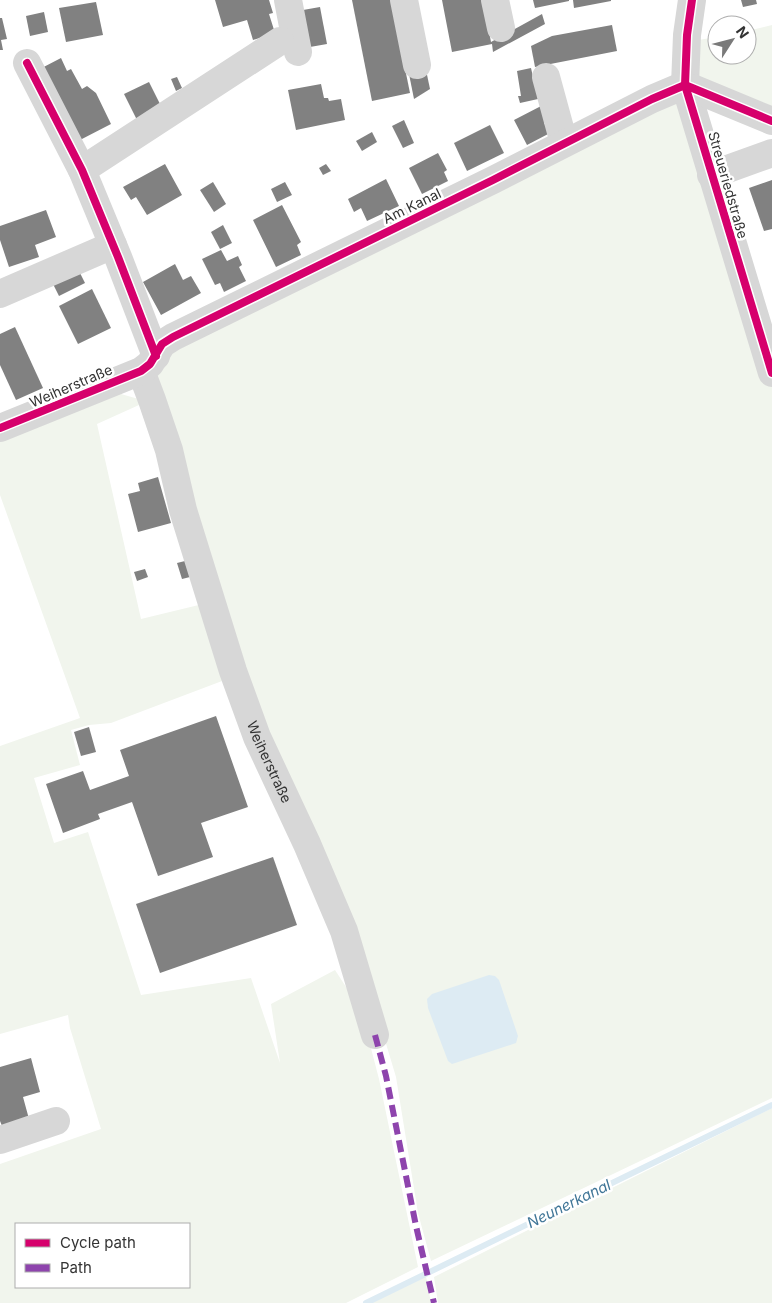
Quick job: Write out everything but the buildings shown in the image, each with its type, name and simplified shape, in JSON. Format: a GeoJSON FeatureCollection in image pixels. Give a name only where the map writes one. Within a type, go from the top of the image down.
{"type":"FeatureCollection","features":[{"type":"Feature","properties":{"kind":"street"},"geometry":{"type":"LineString","coordinates":[[82,170],[289,47],[288,0]]}},
{"type":"Feature","properties":{"kind":"street"},"geometry":{"type":"LineString","coordinates":[[404,0],[417,66]]}},
{"type":"Feature","properties":{"kind":"street"},"geometry":{"type":"LineString","coordinates":[[495,0],[501,28]]}},
{"type":"Feature","properties":{"kind":"street","name":"Streueriedstraße"},"geometry":{"type":"LineString","coordinates":[[692,0],[687,35],[685,85],[772,373]]}},
{"type":"Feature","properties":{"kind":"street"},"geometry":{"type":"LineString","coordinates":[[26,63],[82,170],[114,245],[149,363]]}},
{"type":"Feature","properties":{"kind":"street"},"geometry":{"type":"LineString","coordinates":[[546,77],[564,144]]}},
{"type":"Feature","properties":{"kind":"street"},"geometry":{"type":"LineString","coordinates":[[685,85],[772,121]]}},
{"type":"Feature","properties":{"kind":"street","name":"Am Kanal"},"geometry":{"type":"LineString","coordinates":[[149,363],[162,344],[172,337],[652,99],[685,85]]}},
{"type":"Feature","properties":{"kind":"street","name":"Streueriedstraße"},"geometry":{"type":"LineString","coordinates":[[711,175],[772,153]]}},
{"type":"Feature","properties":{"kind":"street"},"geometry":{"type":"LineString","coordinates":[[0,294],[114,245]]}},
{"type":"Feature","properties":{"kind":"street","name":"Weiherstraße"},"geometry":{"type":"LineString","coordinates":[[0,428],[149,363],[150,393],[169,450],[186,519],[233,670],[257,737],[307,844],[344,931],[375,1035]]}},
{"type":"Feature","properties":{"kind":"street"},"geometry":{"type":"LineString","coordinates":[[0,1140],[56,1121]]}},
{"type":"Feature","properties":{"kind":"shaded area"},"geometry":{"type":"Polygon","coordinates":[[[772,25],[772,112],[697,80],[692,41],[707,39],[707,65],[757,65],[757,29],[772,25]]]}},
{"type":"Feature","properties":{"kind":"shaded area"},"geometry":{"type":"Polygon","coordinates":[[[685,85],[772,373],[772,1098],[431,1261],[418,1213],[396,1077],[375,1007],[257,737],[155,373],[173,337],[685,85]]]}},
{"type":"Feature","properties":{"kind":"shaded area"},"geometry":{"type":"Polygon","coordinates":[[[114,392],[142,400],[139,405],[97,424],[141,619],[207,603],[230,678],[111,723],[89,725],[71,730],[80,765],[34,778],[54,843],[88,832],[141,995],[251,978],[280,1063],[271,1004],[335,970],[361,1010],[379,1079],[418,1267],[346,1303],[0,1303],[0,1164],[101,1129],[70,1028],[68,1015],[0,1034],[0,746],[80,718],[0,495],[0,437],[114,392]]]}},
{"type":"Feature","properties":{"kind":"shaded area"},"geometry":{"type":"Polygon","coordinates":[[[489,975],[495,976],[499,980],[518,1036],[516,1043],[452,1064],[448,1061],[428,1008],[427,999],[432,994],[489,975]]]}},
{"type":"Feature","properties":{"kind":"shaded area"},"geometry":{"type":"Polygon","coordinates":[[[772,1108],[772,1303],[438,1303],[434,1277],[772,1108]]]}},
{"type":"Feature","properties":{"kind":"shaded area"},"geometry":{"type":"Polygon","coordinates":[[[426,1276],[431,1303],[368,1303],[426,1276]]]}},
{"type":"Feature","properties":{"kind":"waterway","name":"Neunerkanal"},"geometry":{"type":"LineString","coordinates":[[366,1303],[772,1105]]}},
{"type":"Feature","properties":{"kind":"marked path"},"geometry":{"type":"LineString","coordinates":[[375,1035],[386,1076],[416,1226],[434,1303]]}},
{"type":"Feature","properties":{"kind":"cycle path"},"geometry":{"type":"LineString","coordinates":[[692,0],[687,35],[685,85],[772,373]]}},
{"type":"Feature","properties":{"kind":"cycle path"},"geometry":{"type":"LineString","coordinates":[[27,63],[82,170],[156,356]]}},
{"type":"Feature","properties":{"kind":"cycle path"},"geometry":{"type":"LineString","coordinates":[[685,85],[772,121]]}},
{"type":"Feature","properties":{"kind":"cycle path"},"geometry":{"type":"LineString","coordinates":[[0,428],[141,371],[150,364],[162,344],[173,337],[493,180],[652,99],[685,85]]}}]}
